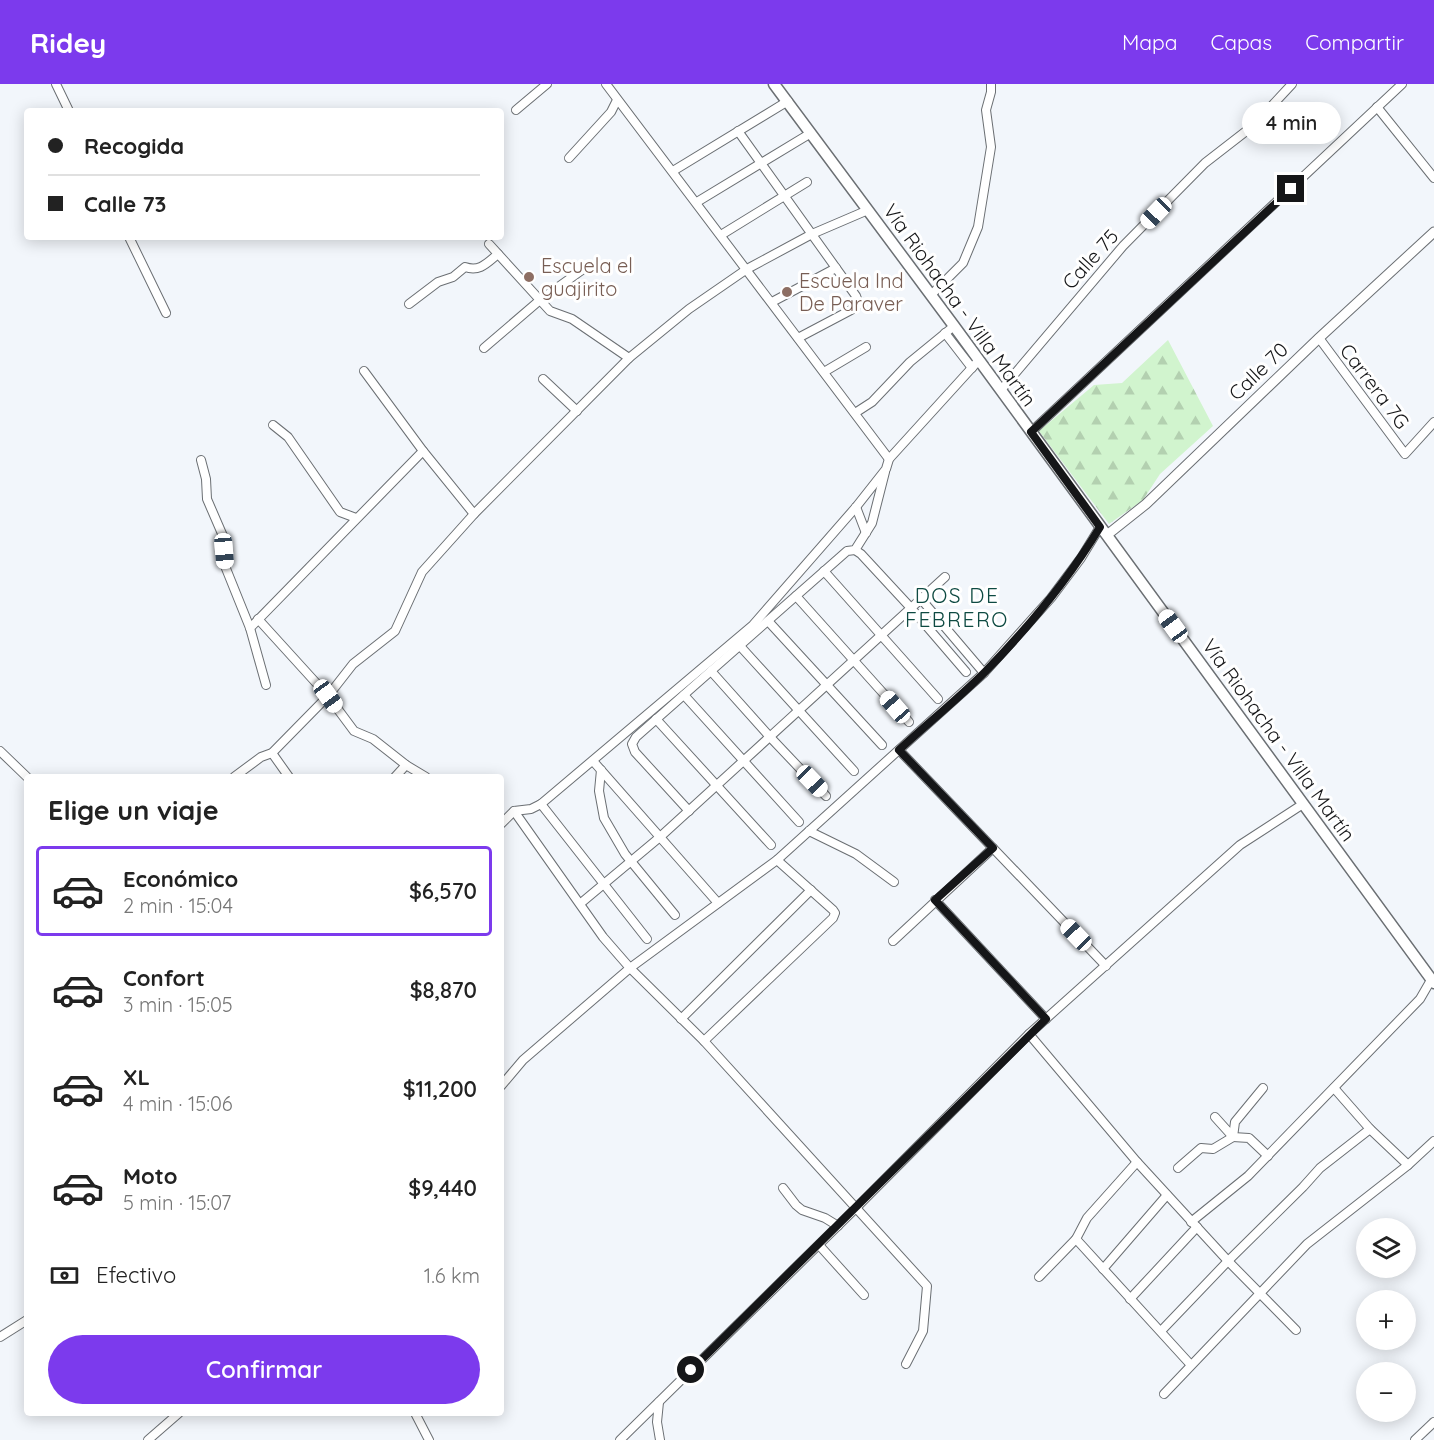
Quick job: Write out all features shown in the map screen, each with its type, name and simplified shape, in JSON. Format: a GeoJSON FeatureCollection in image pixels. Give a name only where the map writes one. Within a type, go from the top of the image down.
{"type":"FeatureCollection","features":[{"type":"Feature","properties":{"kind":"main road","name":"Vía Riohacha - Villa Martín"},"geometry":{"type":"LineString","coordinates":[[774,84],[932,296],[949,329],[975,364],[1001,390],[1433,981]]}},
{"type":"Feature","properties":{"kind":"street"},"geometry":{"type":"LineString","coordinates":[[56,84],[68,108]]}},
{"type":"Feature","properties":{"kind":"street"},"geometry":{"type":"LineString","coordinates":[[516,110],[547,84]]}},
{"type":"Feature","properties":{"kind":"street"},"geometry":{"type":"LineString","coordinates":[[606,84],[890,459]]}},
{"type":"Feature","properties":{"kind":"street"},"geometry":{"type":"LineString","coordinates":[[932,296],[963,263],[978,227],[991,147],[986,110],[992,88],[999,84]]}},
{"type":"Feature","properties":{"kind":"street","name":"Calle 75"},"geometry":{"type":"LineString","coordinates":[[1001,390],[1123,246],[1205,163],[1254,125],[1292,84]]}},
{"type":"Feature","properties":{"kind":"street"},"geometry":{"type":"LineString","coordinates":[[1031,432],[1402,84]]}},
{"type":"Feature","properties":{"kind":"street"},"geometry":{"type":"LineString","coordinates":[[570,158],[611,112],[617,100]]}},
{"type":"Feature","properties":{"kind":"street"},"geometry":{"type":"LineString","coordinates":[[673,171],[788,101]]}},
{"type":"Feature","properties":{"kind":"street"},"geometry":{"type":"LineString","coordinates":[[1377,107],[1434,178]]}},
{"type":"Feature","properties":{"kind":"street"},"geometry":{"type":"LineString","coordinates":[[738,131],[856,296],[858,304],[851,310],[798,338]]}},
{"type":"Feature","properties":{"kind":"street"},"geometry":{"type":"LineString","coordinates":[[697,202],[811,133]]}},
{"type":"Feature","properties":{"kind":"street"},"geometry":{"type":"LineString","coordinates":[[721,235],[807,182]]}},
{"type":"Feature","properties":{"kind":"street"},"geometry":{"type":"LineString","coordinates":[[238,774],[261,757],[272,753],[328,696],[353,664],[395,631],[422,572],[474,514],[629,358],[688,309],[747,269],[812,234],[868,210]]}},
{"type":"Feature","properties":{"kind":"street","name":"Calle 70"},"geometry":{"type":"LineString","coordinates":[[1103,531],[1153,497],[1434,232]]}},
{"type":"Feature","properties":{"kind":"street"},"geometry":{"type":"LineString","coordinates":[[130,240],[166,313]]}},
{"type":"Feature","properties":{"kind":"street"},"geometry":{"type":"LineString","coordinates":[[489,244],[550,311],[572,319],[629,358]]}},
{"type":"Feature","properties":{"kind":"street"},"geometry":{"type":"LineString","coordinates":[[409,304],[438,282],[453,277],[465,267],[474,270],[482,268],[498,254]]}},
{"type":"Feature","properties":{"kind":"street"},"geometry":{"type":"LineString","coordinates":[[772,302],[836,268]]}},
{"type":"Feature","properties":{"kind":"street"},"geometry":{"type":"LineString","coordinates":[[484,348],[540,300],[582,270]]}},
{"type":"Feature","properties":{"kind":"street"},"geometry":{"type":"LineString","coordinates":[[855,414],[872,402],[910,362],[949,329]]}},
{"type":"Feature","properties":{"kind":"street","name":"Carrera 7G"},"geometry":{"type":"LineString","coordinates":[[1319,338],[1405,454],[1434,422]]}},
{"type":"Feature","properties":{"kind":"street"},"geometry":{"type":"LineString","coordinates":[[824,372],[866,347]]}},
{"type":"Feature","properties":{"kind":"street"},"geometry":{"type":"LineString","coordinates":[[689,811],[635,752],[632,744],[636,737],[824,571],[847,552],[855,550],[876,511],[890,459],[975,364]]}},
{"type":"Feature","properties":{"kind":"street"},"geometry":{"type":"LineString","coordinates":[[364,371],[423,451],[474,514]]}},
{"type":"Feature","properties":{"kind":"street"},"geometry":{"type":"LineString","coordinates":[[543,379],[577,411]]}},
{"type":"Feature","properties":{"kind":"street"},"geometry":{"type":"LineString","coordinates":[[273,425],[288,437],[340,512],[356,518]]}},
{"type":"Feature","properties":{"kind":"street"},"geometry":{"type":"LineString","coordinates":[[250,628],[423,451]]}},
{"type":"Feature","properties":{"kind":"street"},"geometry":{"type":"LineString","coordinates":[[201,460],[206,479],[207,499],[223,536],[225,566],[250,628],[266,685]]}},
{"type":"Feature","properties":{"kind":"street"},"geometry":{"type":"LineString","coordinates":[[504,821],[514,811],[531,809],[541,804],[753,626],[886,469]]}},
{"type":"Feature","properties":{"kind":"street"},"geometry":{"type":"LineString","coordinates":[[856,507],[866,533]]}},
{"type":"Feature","properties":{"kind":"street"},"geometry":{"type":"LineString","coordinates":[[504,1082],[523,1060],[630,968],[777,860],[984,673],[1051,598],[1103,531]]}},
{"type":"Feature","properties":{"kind":"street"},"geometry":{"type":"LineString","coordinates":[[855,550],[911,608],[966,672]]}},
{"type":"Feature","properties":{"kind":"street"},"geometry":{"type":"LineString","coordinates":[[824,571],[938,699]]}},
{"type":"Feature","properties":{"kind":"street"},"geometry":{"type":"LineString","coordinates":[[580,903],[660,837],[945,577]]}},
{"type":"Feature","properties":{"kind":"street"},"geometry":{"type":"LineString","coordinates":[[796,596],[909,722]]}},
{"type":"Feature","properties":{"kind":"street"},"geometry":{"type":"LineString","coordinates":[[921,599],[984,673]]}},
{"type":"Feature","properties":{"kind":"street"},"geometry":{"type":"LineString","coordinates":[[258,619],[328,696],[354,730],[373,739],[421,774]]}},
{"type":"Feature","properties":{"kind":"street"},"geometry":{"type":"LineString","coordinates":[[768,621],[882,745]]}},
{"type":"Feature","properties":{"kind":"street"},"geometry":{"type":"LineString","coordinates":[[740,646],[854,771]]}},
{"type":"Feature","properties":{"kind":"street"},"geometry":{"type":"LineString","coordinates":[[711,671],[826,796]]}},
{"type":"Feature","properties":{"kind":"street"},"geometry":{"type":"LineString","coordinates":[[684,695],[799,822]]}},
{"type":"Feature","properties":{"kind":"street"},"geometry":{"type":"LineString","coordinates":[[656,719],[771,845]]}},
{"type":"Feature","properties":{"kind":"street"},"geometry":{"type":"LineString","coordinates":[[899,750],[1106,966]]}},
{"type":"Feature","properties":{"kind":"street"},"geometry":{"type":"LineString","coordinates":[[0,751],[24,774]]}},
{"type":"Feature","properties":{"kind":"street"},"geometry":{"type":"LineString","coordinates":[[272,753],[287,774]]}},
{"type":"Feature","properties":{"kind":"street"},"geometry":{"type":"LineString","coordinates":[[593,761],[718,903]]}},
{"type":"Feature","properties":{"kind":"street"},"geometry":{"type":"LineString","coordinates":[[398,774],[406,765]]}},
{"type":"Feature","properties":{"kind":"street"},"geometry":{"type":"LineString","coordinates":[[601,770],[599,791],[604,818],[625,854],[675,915]]}},
{"type":"Feature","properties":{"kind":"street"},"geometry":{"type":"LineString","coordinates":[[541,804],[647,939]]}},
{"type":"Feature","properties":{"kind":"street"},"geometry":{"type":"LineString","coordinates":[[620,1440],[819,1245],[1029,1034],[1240,846],[1303,804]]}},
{"type":"Feature","properties":{"kind":"street"},"geometry":{"type":"LineString","coordinates":[[514,811],[603,937],[630,968],[704,1041],[927,1286],[923,1331],[906,1364]]}},
{"type":"Feature","properties":{"kind":"street"},"geometry":{"type":"LineString","coordinates":[[809,831],[856,854],[894,882]]}},
{"type":"Feature","properties":{"kind":"street"},"geometry":{"type":"LineString","coordinates":[[893,940],[993,848]]}},
{"type":"Feature","properties":{"kind":"street"},"geometry":{"type":"LineString","coordinates":[[704,1041],[833,918],[835,913],[833,909],[777,860]]}},
{"type":"Feature","properties":{"kind":"street"},"geometry":{"type":"LineString","coordinates":[[681,1019],[811,890]]}},
{"type":"Feature","properties":{"kind":"street"},"geometry":{"type":"LineString","coordinates":[[935,900],[1046,1019]]}},
{"type":"Feature","properties":{"kind":"street"},"geometry":{"type":"LineString","coordinates":[[1130,1299],[1194,1225],[1268,1156],[1420,999],[1433,981]]}},
{"type":"Feature","properties":{"kind":"street"},"geometry":{"type":"LineString","coordinates":[[1029,1034],[1137,1162],[1228,1261],[1296,1330]]}},
{"type":"Feature","properties":{"kind":"street"},"geometry":{"type":"LineString","coordinates":[[1233,1137],[1235,1122],[1263,1088]]}},
{"type":"Feature","properties":{"kind":"street"},"geometry":{"type":"LineString","coordinates":[[1334,1088],[1370,1129],[1408,1165]]}},
{"type":"Feature","properties":{"kind":"street"},"geometry":{"type":"LineString","coordinates":[[1215,1117],[1233,1137]]}},
{"type":"Feature","properties":{"kind":"street"},"geometry":{"type":"LineString","coordinates":[[1161,1331],[1320,1168],[1370,1129]]}},
{"type":"Feature","properties":{"kind":"street"},"geometry":{"type":"LineString","coordinates":[[1178,1168],[1198,1150],[1213,1149],[1233,1137],[1249,1138],[1268,1156]]}},
{"type":"Feature","properties":{"kind":"street"},"geometry":{"type":"LineString","coordinates":[[1164,1394],[1307,1244],[1408,1165],[1434,1141]]}},
{"type":"Feature","properties":{"kind":"street"},"geometry":{"type":"LineString","coordinates":[[1040,1277],[1076,1239],[1087,1218],[1137,1162]]}},
{"type":"Feature","properties":{"kind":"street"},"geometry":{"type":"LineString","coordinates":[[783,1188],[796,1205],[838,1226]]}},
{"type":"Feature","properties":{"kind":"street"},"geometry":{"type":"LineString","coordinates":[[1103,1269],[1167,1195]]}},
{"type":"Feature","properties":{"kind":"street"},"geometry":{"type":"LineString","coordinates":[[1076,1239],[1190,1365]]}},
{"type":"Feature","properties":{"kind":"street"},"geometry":{"type":"LineString","coordinates":[[819,1245],[864,1295]]}},
{"type":"Feature","properties":{"kind":"street"},"geometry":{"type":"LineString","coordinates":[[0,1337],[24,1322]]}},
{"type":"Feature","properties":{"kind":"street"},"geometry":{"type":"LineString","coordinates":[[659,1402],[657,1422],[660,1440]]}},
{"type":"Feature","properties":{"kind":"street"},"geometry":{"type":"LineString","coordinates":[[148,1440],[175,1416]]}},
{"type":"Feature","properties":{"kind":"street"},"geometry":{"type":"LineString","coordinates":[[417,1416],[429,1440]]}},
{"type":"Feature","properties":{"kind":"street"},"geometry":{"type":"LineString","coordinates":[[1415,1440],[1434,1422]]}},
{"type":"Feature","properties":{"kind":"green space"},"geometry":{"type":"Polygon","coordinates":[[[1168,340],[1213,426],[1160,474],[1143,500],[1109,524],[1039,431],[1094,385],[1122,383],[1168,340]]]}},
{"type":"Feature","properties":{"kind":"place","name":"Escuela el guajirito"},"geometry":{"type":"Point","coordinates":[529,277]}},
{"type":"Feature","properties":{"kind":"place","name":"Escuela Ind De Paraver"},"geometry":{"type":"Point","coordinates":[787,292]}},
{"type":"Feature","properties":{"kind":"district","name":"DOS DE FEBRERO"},"geometry":{"type":"Point","coordinates":[957,607]}},
{"type":"Feature","properties":{"kind":"route"},"geometry":{"type":"LineString","coordinates":[[691,1370],[1046,1019],[935,900],[993,848],[899,750],[984,673],[1051,598],[1081,558],[1100,527],[1031,432],[1291,189]]}}]}
